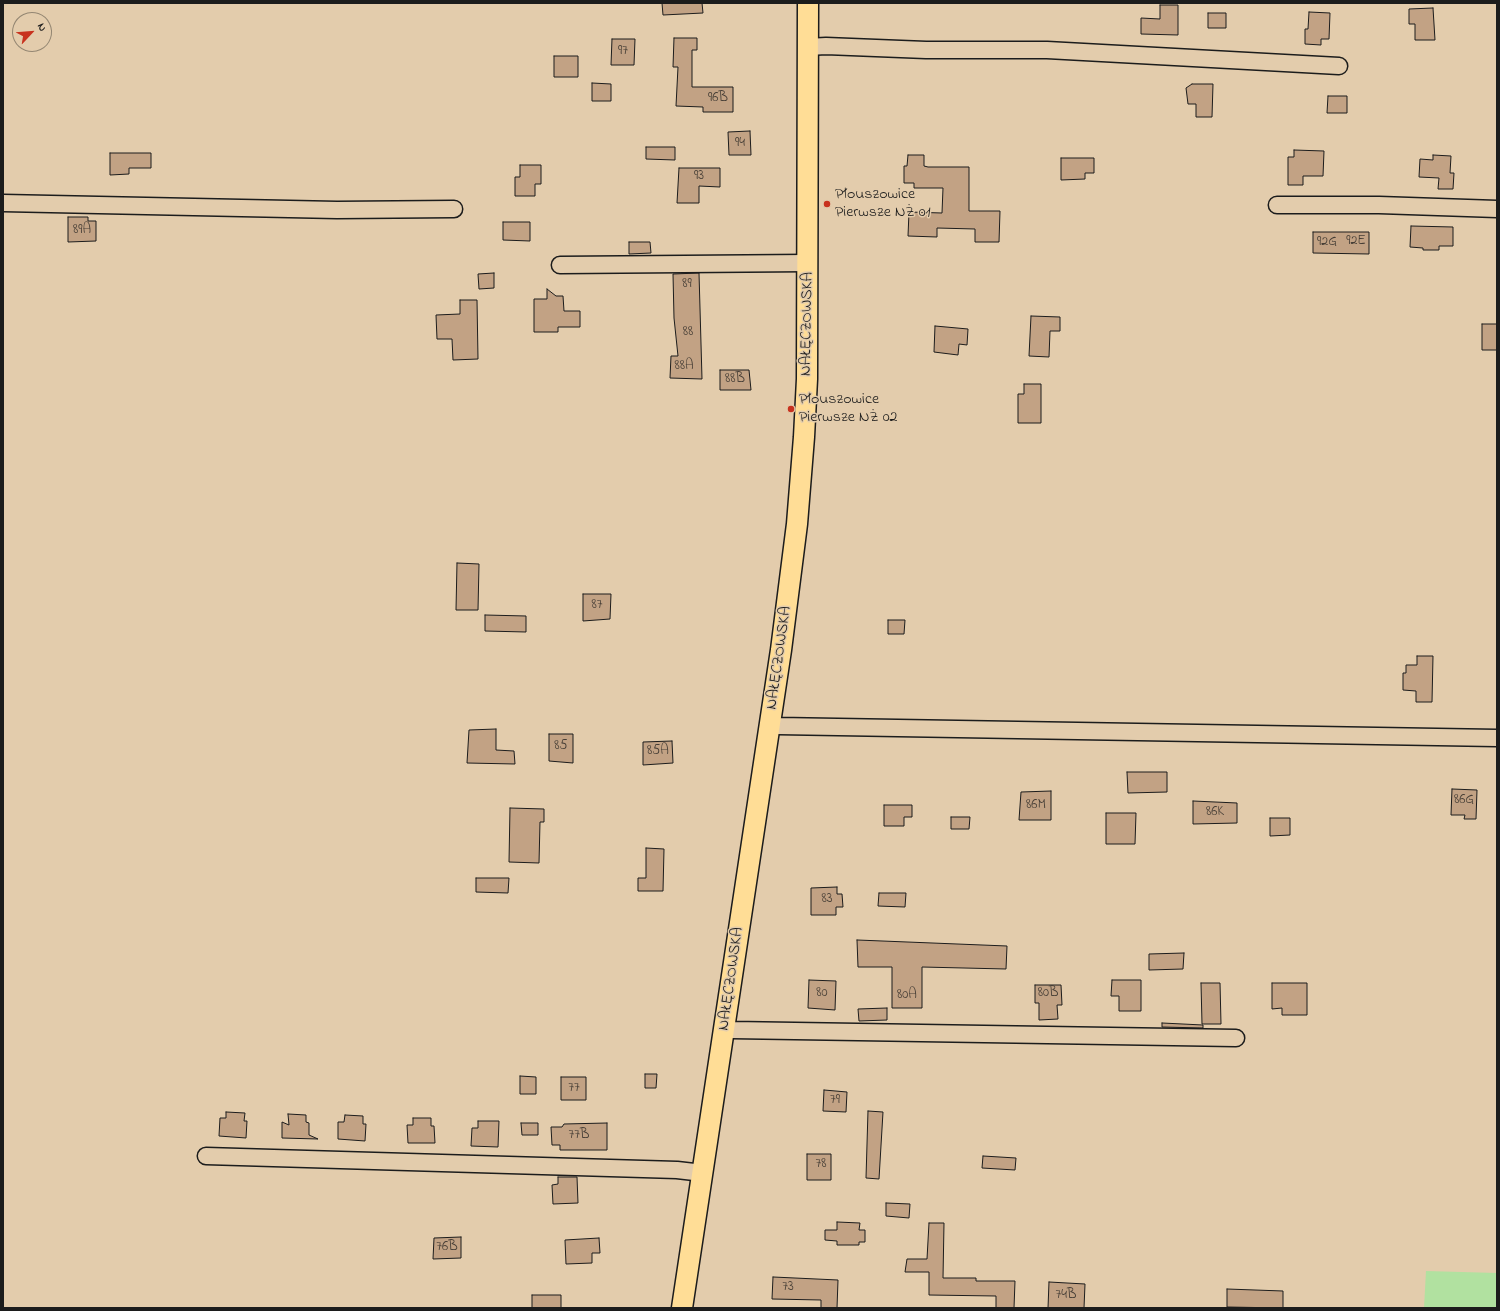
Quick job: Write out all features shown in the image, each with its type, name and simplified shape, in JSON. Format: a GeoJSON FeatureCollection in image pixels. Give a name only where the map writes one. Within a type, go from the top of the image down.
{"type":"FeatureCollection","features":[{"type":"Feature","properties":{"kind":"main road","name":"NAŁĘCZOWSKA"},"geometry":{"type":"LineString","coordinates":[[682,1308],[770,724],[789,590],[801,481],[807,386],[808,3]]}},
{"type":"Feature","properties":{"kind":"street"},"geometry":{"type":"LineString","coordinates":[[808,47],[826,46],[926,50],[1047,50],[1338,66]]}},
{"type":"Feature","properties":{"kind":"street"},"geometry":{"type":"LineString","coordinates":[[3,203],[337,210],[454,209]]}},
{"type":"Feature","properties":{"kind":"street"},"geometry":{"type":"LineString","coordinates":[[1277,205],[1379,205],[1497,209]]}},
{"type":"Feature","properties":{"kind":"street"},"geometry":{"type":"LineString","coordinates":[[560,265],[808,263]]}},
{"type":"Feature","properties":{"kind":"street"},"geometry":{"type":"LineString","coordinates":[[770,724],[778,726],[1497,738]]}},
{"type":"Feature","properties":{"kind":"street"},"geometry":{"type":"LineString","coordinates":[[724,1028],[740,1030],[1236,1038]]}},
{"type":"Feature","properties":{"kind":"street"},"geometry":{"type":"LineString","coordinates":[[206,1156],[669,1170],[703,1173]]}},
{"type":"Feature","properties":{"kind":"green space"},"geometry":{"type":"Polygon","coordinates":[[[1426,1271],[1497,1273],[1497,1308],[1424,1308],[1426,1271]]]}},
{"type":"Feature","properties":{"kind":"building"},"geometry":{"type":"Polygon","coordinates":[[[662,3],[702,3],[703,13],[663,15],[662,3]]]}},
{"type":"Feature","properties":{"kind":"building"},"geometry":{"type":"Polygon","coordinates":[[[1160,5],[1178,5],[1178,35],[1141,34],[1141,18],[1160,19],[1160,5]]]}},
{"type":"Feature","properties":{"kind":"building"},"geometry":{"type":"Polygon","coordinates":[[[1433,8],[1435,40],[1415,40],[1415,24],[1409,24],[1409,9],[1433,8]]]}},
{"type":"Feature","properties":{"kind":"building"},"geometry":{"type":"Polygon","coordinates":[[[1309,12],[1330,13],[1329,39],[1321,39],[1321,45],[1305,44],[1305,29],[1308,29],[1309,12]]]}},
{"type":"Feature","properties":{"kind":"building"},"geometry":{"type":"Polygon","coordinates":[[[1208,13],[1226,13],[1226,28],[1208,28],[1208,13]]]}},
{"type":"Feature","properties":{"kind":"building"},"geometry":{"type":"Polygon","coordinates":[[[674,38],[697,38],[697,50],[692,50],[692,87],[733,87],[733,112],[703,112],[703,107],[676,106],[678,67],[673,67],[674,38]]]}},
{"type":"Feature","properties":{"kind":"building"},"geometry":{"type":"Polygon","coordinates":[[[612,39],[635,39],[634,65],[611,65],[612,39]]]}},
{"type":"Feature","properties":{"kind":"building"},"geometry":{"type":"Polygon","coordinates":[[[554,56],[578,56],[578,77],[554,77],[554,56]]]}},
{"type":"Feature","properties":{"kind":"building"},"geometry":{"type":"Polygon","coordinates":[[[592,83],[611,84],[611,101],[592,101],[592,83]]]}},
{"type":"Feature","properties":{"kind":"building"},"geometry":{"type":"Polygon","coordinates":[[[1192,84],[1213,84],[1212,117],[1196,117],[1196,104],[1188,104],[1186,88],[1192,84]]]}},
{"type":"Feature","properties":{"kind":"building"},"geometry":{"type":"Polygon","coordinates":[[[1328,96],[1347,96],[1347,113],[1327,113],[1328,96]]]}},
{"type":"Feature","properties":{"kind":"building"},"geometry":{"type":"Polygon","coordinates":[[[750,131],[751,155],[729,155],[728,132],[750,131]]]}},
{"type":"Feature","properties":{"kind":"building"},"geometry":{"type":"Polygon","coordinates":[[[646,147],[675,147],[675,160],[646,159],[646,147]]]}},
{"type":"Feature","properties":{"kind":"building"},"geometry":{"type":"Polygon","coordinates":[[[1294,150],[1324,151],[1323,176],[1303,176],[1303,185],[1288,185],[1288,157],[1294,157],[1294,150]]]}},
{"type":"Feature","properties":{"kind":"building"},"geometry":{"type":"Polygon","coordinates":[[[110,153],[151,153],[151,168],[129,168],[129,174],[110,175],[110,153]]]}},
{"type":"Feature","properties":{"kind":"building"},"geometry":{"type":"Polygon","coordinates":[[[908,155],[924,155],[924,166],[928,167],[969,167],[969,211],[1000,211],[999,242],[975,242],[975,229],[937,228],[937,237],[908,236],[909,212],[942,213],[943,188],[914,188],[914,183],[904,183],[904,166],[907,166],[908,155]]]}},
{"type":"Feature","properties":{"kind":"building"},"geometry":{"type":"Polygon","coordinates":[[[1433,155],[1451,156],[1450,173],[1454,173],[1453,189],[1438,189],[1439,178],[1419,177],[1420,159],[1433,160],[1433,155]]]}},
{"type":"Feature","properties":{"kind":"building"},"geometry":{"type":"Polygon","coordinates":[[[1061,158],[1094,158],[1094,173],[1085,173],[1085,179],[1061,180],[1061,158]]]}},
{"type":"Feature","properties":{"kind":"building"},"geometry":{"type":"Polygon","coordinates":[[[520,165],[541,165],[541,184],[535,184],[535,196],[515,196],[515,177],[520,177],[520,165]]]}},
{"type":"Feature","properties":{"kind":"building"},"geometry":{"type":"Polygon","coordinates":[[[679,168],[720,168],[720,187],[699,186],[699,203],[677,203],[679,168]]]}},
{"type":"Feature","properties":{"kind":"building"},"geometry":{"type":"Polygon","coordinates":[[[68,217],[88,217],[88,221],[96,221],[96,241],[68,242],[68,217]]]}},
{"type":"Feature","properties":{"kind":"building"},"geometry":{"type":"Polygon","coordinates":[[[503,222],[530,222],[530,241],[503,240],[503,222]]]}},
{"type":"Feature","properties":{"kind":"building"},"geometry":{"type":"Polygon","coordinates":[[[1411,226],[1453,227],[1453,246],[1439,246],[1439,250],[1423,250],[1423,248],[1410,247],[1411,226]]]}},
{"type":"Feature","properties":{"kind":"building"},"geometry":{"type":"Polygon","coordinates":[[[1313,232],[1369,232],[1369,254],[1313,253],[1313,232]]]}},
{"type":"Feature","properties":{"kind":"building"},"geometry":{"type":"Polygon","coordinates":[[[629,242],[650,242],[651,253],[629,254],[629,242]]]}},
{"type":"Feature","properties":{"kind":"building"},"geometry":{"type":"Polygon","coordinates":[[[494,273],[494,288],[479,289],[478,274],[494,273]]]}},
{"type":"Feature","properties":{"kind":"building"},"geometry":{"type":"Polygon","coordinates":[[[699,273],[702,379],[670,378],[671,356],[678,356],[674,318],[673,274],[699,273]]]}},
{"type":"Feature","properties":{"kind":"building"},"geometry":{"type":"Polygon","coordinates":[[[547,289],[556,296],[563,296],[564,311],[580,311],[580,327],[558,327],[558,332],[534,332],[534,299],[547,299],[547,289]]]}},
{"type":"Feature","properties":{"kind":"building"},"geometry":{"type":"Polygon","coordinates":[[[460,300],[477,300],[478,359],[453,360],[452,339],[437,339],[436,315],[460,314],[460,300]]]}},
{"type":"Feature","properties":{"kind":"building"},"geometry":{"type":"Polygon","coordinates":[[[1031,316],[1060,317],[1060,331],[1050,331],[1049,357],[1029,356],[1031,316]]]}},
{"type":"Feature","properties":{"kind":"building"},"geometry":{"type":"Polygon","coordinates":[[[1482,324],[1497,324],[1497,350],[1482,350],[1482,324]]]}},
{"type":"Feature","properties":{"kind":"building"},"geometry":{"type":"Polygon","coordinates":[[[935,326],[968,329],[967,345],[959,344],[958,355],[934,352],[935,326]]]}},
{"type":"Feature","properties":{"kind":"building"},"geometry":{"type":"Polygon","coordinates":[[[720,370],[749,370],[751,390],[720,390],[720,370]]]}},
{"type":"Feature","properties":{"kind":"building"},"geometry":{"type":"Polygon","coordinates":[[[1024,384],[1041,384],[1041,423],[1018,423],[1018,394],[1024,394],[1024,384]]]}},
{"type":"Feature","properties":{"kind":"building"},"geometry":{"type":"Polygon","coordinates":[[[457,563],[479,564],[478,610],[456,610],[457,563]]]}},
{"type":"Feature","properties":{"kind":"building"},"geometry":{"type":"Polygon","coordinates":[[[583,594],[611,594],[610,619],[583,621],[583,594]]]}},
{"type":"Feature","properties":{"kind":"building"},"geometry":{"type":"Polygon","coordinates":[[[485,615],[526,616],[526,632],[485,631],[485,615]]]}},
{"type":"Feature","properties":{"kind":"building"},"geometry":{"type":"Polygon","coordinates":[[[888,620],[905,620],[904,634],[888,634],[888,620]]]}},
{"type":"Feature","properties":{"kind":"building"},"geometry":{"type":"Polygon","coordinates":[[[1417,656],[1433,656],[1432,702],[1416,702],[1416,691],[1403,690],[1403,673],[1406,673],[1406,665],[1417,665],[1417,656]]]}},
{"type":"Feature","properties":{"kind":"building"},"geometry":{"type":"Polygon","coordinates":[[[496,729],[496,750],[514,751],[515,764],[467,763],[469,730],[496,729]]]}},
{"type":"Feature","properties":{"kind":"building"},"geometry":{"type":"Polygon","coordinates":[[[549,734],[573,734],[573,763],[549,761],[549,734]]]}},
{"type":"Feature","properties":{"kind":"building"},"geometry":{"type":"Polygon","coordinates":[[[672,741],[673,763],[643,765],[643,742],[672,741]]]}},
{"type":"Feature","properties":{"kind":"building"},"geometry":{"type":"Polygon","coordinates":[[[1127,772],[1167,772],[1167,792],[1128,793],[1127,772]]]}},
{"type":"Feature","properties":{"kind":"building"},"geometry":{"type":"Polygon","coordinates":[[[1452,789],[1477,790],[1476,819],[1464,819],[1465,815],[1451,815],[1452,789]]]}},
{"type":"Feature","properties":{"kind":"building"},"geometry":{"type":"Polygon","coordinates":[[[1051,791],[1051,820],[1019,820],[1021,792],[1051,791]]]}},
{"type":"Feature","properties":{"kind":"building"},"geometry":{"type":"Polygon","coordinates":[[[1193,801],[1237,803],[1237,823],[1193,824],[1193,801]]]}},
{"type":"Feature","properties":{"kind":"building"},"geometry":{"type":"Polygon","coordinates":[[[884,805],[912,805],[912,817],[904,817],[904,826],[884,826],[884,805]]]}},
{"type":"Feature","properties":{"kind":"building"},"geometry":{"type":"Polygon","coordinates":[[[510,808],[544,809],[544,822],[540,822],[539,863],[509,862],[510,808]]]}},
{"type":"Feature","properties":{"kind":"building"},"geometry":{"type":"Polygon","coordinates":[[[1106,813],[1136,813],[1135,844],[1106,844],[1106,813]]]}},
{"type":"Feature","properties":{"kind":"building"},"geometry":{"type":"Polygon","coordinates":[[[951,817],[970,817],[969,829],[951,829],[951,817]]]}},
{"type":"Feature","properties":{"kind":"building"},"geometry":{"type":"Polygon","coordinates":[[[1270,818],[1290,818],[1290,835],[1270,836],[1270,818]]]}},
{"type":"Feature","properties":{"kind":"building"},"geometry":{"type":"Polygon","coordinates":[[[646,848],[664,849],[663,891],[638,891],[638,878],[646,878],[646,848]]]}},
{"type":"Feature","properties":{"kind":"building"},"geometry":{"type":"Polygon","coordinates":[[[476,878],[509,878],[508,893],[476,892],[476,878]]]}},
{"type":"Feature","properties":{"kind":"building"},"geometry":{"type":"Polygon","coordinates":[[[837,887],[837,894],[842,894],[843,907],[836,907],[836,915],[811,915],[811,888],[837,887]]]}},
{"type":"Feature","properties":{"kind":"building"},"geometry":{"type":"Polygon","coordinates":[[[879,893],[906,893],[905,907],[878,906],[879,893]]]}},
{"type":"Feature","properties":{"kind":"building"},"geometry":{"type":"Polygon","coordinates":[[[857,940],[1007,946],[1006,969],[922,967],[922,1008],[892,1008],[892,967],[858,967],[857,940]]]}},
{"type":"Feature","properties":{"kind":"building"},"geometry":{"type":"Polygon","coordinates":[[[1184,953],[1183,969],[1149,970],[1149,954],[1184,953]]]}},
{"type":"Feature","properties":{"kind":"building"},"geometry":{"type":"Polygon","coordinates":[[[809,980],[836,981],[835,1010],[808,1008],[809,980]]]}},
{"type":"Feature","properties":{"kind":"building"},"geometry":{"type":"Polygon","coordinates":[[[1112,980],[1141,980],[1141,1011],[1119,1011],[1119,996],[1111,996],[1112,980]]]}},
{"type":"Feature","properties":{"kind":"building"},"geometry":{"type":"Polygon","coordinates":[[[1201,983],[1220,983],[1221,1024],[1202,1024],[1201,983]]]}},
{"type":"Feature","properties":{"kind":"building"},"geometry":{"type":"Polygon","coordinates":[[[1272,983],[1307,983],[1307,1015],[1282,1015],[1282,1008],[1272,1009],[1272,983]]]}},
{"type":"Feature","properties":{"kind":"building"},"geometry":{"type":"Polygon","coordinates":[[[1035,985],[1061,985],[1062,1005],[1057,1005],[1058,1019],[1039,1020],[1039,1003],[1035,1003],[1035,985]]]}},
{"type":"Feature","properties":{"kind":"building"},"geometry":{"type":"Polygon","coordinates":[[[887,1008],[887,1020],[859,1021],[858,1009],[887,1008]]]}},
{"type":"Feature","properties":{"kind":"building"},"geometry":{"type":"Polygon","coordinates":[[[1162,1023],[1203,1025],[1203,1028],[1162,1027],[1162,1023]]]}},
{"type":"Feature","properties":{"kind":"building"},"geometry":{"type":"Polygon","coordinates":[[[645,1074],[657,1074],[656,1088],[645,1088],[645,1074]]]}},
{"type":"Feature","properties":{"kind":"building"},"geometry":{"type":"Polygon","coordinates":[[[520,1076],[536,1077],[536,1094],[520,1094],[520,1076]]]}},
{"type":"Feature","properties":{"kind":"building"},"geometry":{"type":"Polygon","coordinates":[[[561,1077],[586,1077],[586,1100],[561,1100],[561,1077]]]}},
{"type":"Feature","properties":{"kind":"building"},"geometry":{"type":"Polygon","coordinates":[[[824,1090],[847,1092],[846,1112],[823,1111],[824,1090]]]}},
{"type":"Feature","properties":{"kind":"building"},"geometry":{"type":"Polygon","coordinates":[[[868,1111],[883,1112],[879,1179],[866,1178],[868,1111]]]}},
{"type":"Feature","properties":{"kind":"building"},"geometry":{"type":"Polygon","coordinates":[[[226,1112],[245,1113],[244,1121],[247,1121],[246,1138],[219,1136],[220,1118],[226,1118],[226,1112]]]}},
{"type":"Feature","properties":{"kind":"building"},"geometry":{"type":"Polygon","coordinates":[[[288,1114],[306,1115],[306,1122],[309,1123],[309,1135],[318,1139],[282,1138],[282,1122],[289,1125],[288,1114]]]}},
{"type":"Feature","properties":{"kind":"building"},"geometry":{"type":"Polygon","coordinates":[[[345,1115],[363,1116],[363,1124],[366,1124],[365,1141],[338,1139],[338,1122],[344,1122],[345,1115]]]}},
{"type":"Feature","properties":{"kind":"building"},"geometry":{"type":"Polygon","coordinates":[[[413,1118],[431,1118],[431,1126],[434,1126],[435,1143],[408,1143],[407,1125],[413,1125],[413,1118]]]}},
{"type":"Feature","properties":{"kind":"building"},"geometry":{"type":"Polygon","coordinates":[[[478,1121],[499,1121],[498,1147],[471,1146],[472,1128],[478,1128],[478,1121]]]}},
{"type":"Feature","properties":{"kind":"building"},"geometry":{"type":"Polygon","coordinates":[[[521,1123],[538,1123],[538,1135],[522,1135],[521,1123]]]}},
{"type":"Feature","properties":{"kind":"building"},"geometry":{"type":"Polygon","coordinates":[[[607,1123],[607,1150],[560,1150],[560,1145],[552,1145],[551,1127],[562,1127],[564,1124],[607,1123]]]}},
{"type":"Feature","properties":{"kind":"building"},"geometry":{"type":"Polygon","coordinates":[[[807,1154],[831,1154],[831,1180],[807,1180],[807,1154]]]}},
{"type":"Feature","properties":{"kind":"building"},"geometry":{"type":"Polygon","coordinates":[[[983,1156],[1016,1158],[1015,1170],[982,1168],[983,1156]]]}},
{"type":"Feature","properties":{"kind":"building"},"geometry":{"type":"Polygon","coordinates":[[[558,1177],[577,1177],[578,1203],[553,1204],[552,1185],[558,1184],[558,1177]]]}},
{"type":"Feature","properties":{"kind":"building"},"geometry":{"type":"Polygon","coordinates":[[[886,1203],[910,1204],[909,1218],[886,1216],[886,1203]]]}},
{"type":"Feature","properties":{"kind":"building"},"geometry":{"type":"Polygon","coordinates":[[[837,1222],[860,1223],[859,1230],[865,1230],[865,1242],[859,1242],[859,1245],[837,1245],[837,1241],[825,1240],[825,1230],[837,1230],[837,1222]]]}},
{"type":"Feature","properties":{"kind":"building"},"geometry":{"type":"Polygon","coordinates":[[[929,1223],[944,1223],[943,1278],[976,1278],[976,1281],[1015,1281],[1014,1308],[996,1308],[996,1296],[929,1295],[929,1272],[905,1272],[907,1259],[927,1259],[929,1223]]]}},
{"type":"Feature","properties":{"kind":"building"},"geometry":{"type":"Polygon","coordinates":[[[461,1237],[461,1258],[433,1259],[434,1238],[461,1237]]]}},
{"type":"Feature","properties":{"kind":"building"},"geometry":{"type":"Polygon","coordinates":[[[599,1238],[600,1253],[592,1253],[592,1263],[566,1264],[565,1240],[599,1238]]]}},
{"type":"Feature","properties":{"kind":"building"},"geometry":{"type":"Polygon","coordinates":[[[773,1277],[838,1280],[837,1308],[821,1308],[821,1300],[772,1299],[773,1277]]]}},
{"type":"Feature","properties":{"kind":"building"},"geometry":{"type":"Polygon","coordinates":[[[1049,1282],[1085,1284],[1084,1308],[1048,1308],[1049,1282]]]}},
{"type":"Feature","properties":{"kind":"building"},"geometry":{"type":"Polygon","coordinates":[[[1227,1289],[1283,1291],[1283,1308],[1227,1307],[1227,1289]]]}},
{"type":"Feature","properties":{"kind":"building"},"geometry":{"type":"Polygon","coordinates":[[[532,1295],[561,1295],[561,1308],[532,1308],[532,1295]]]}},
{"type":"Feature","properties":{"kind":"place","name":"Płouszowice Pierwsze NŻ 01"},"geometry":{"type":"Point","coordinates":[827,204]}},
{"type":"Feature","properties":{"kind":"place","name":"Płouszowice Pierwsze NŻ 02"},"geometry":{"type":"Point","coordinates":[791,409]}}]}
